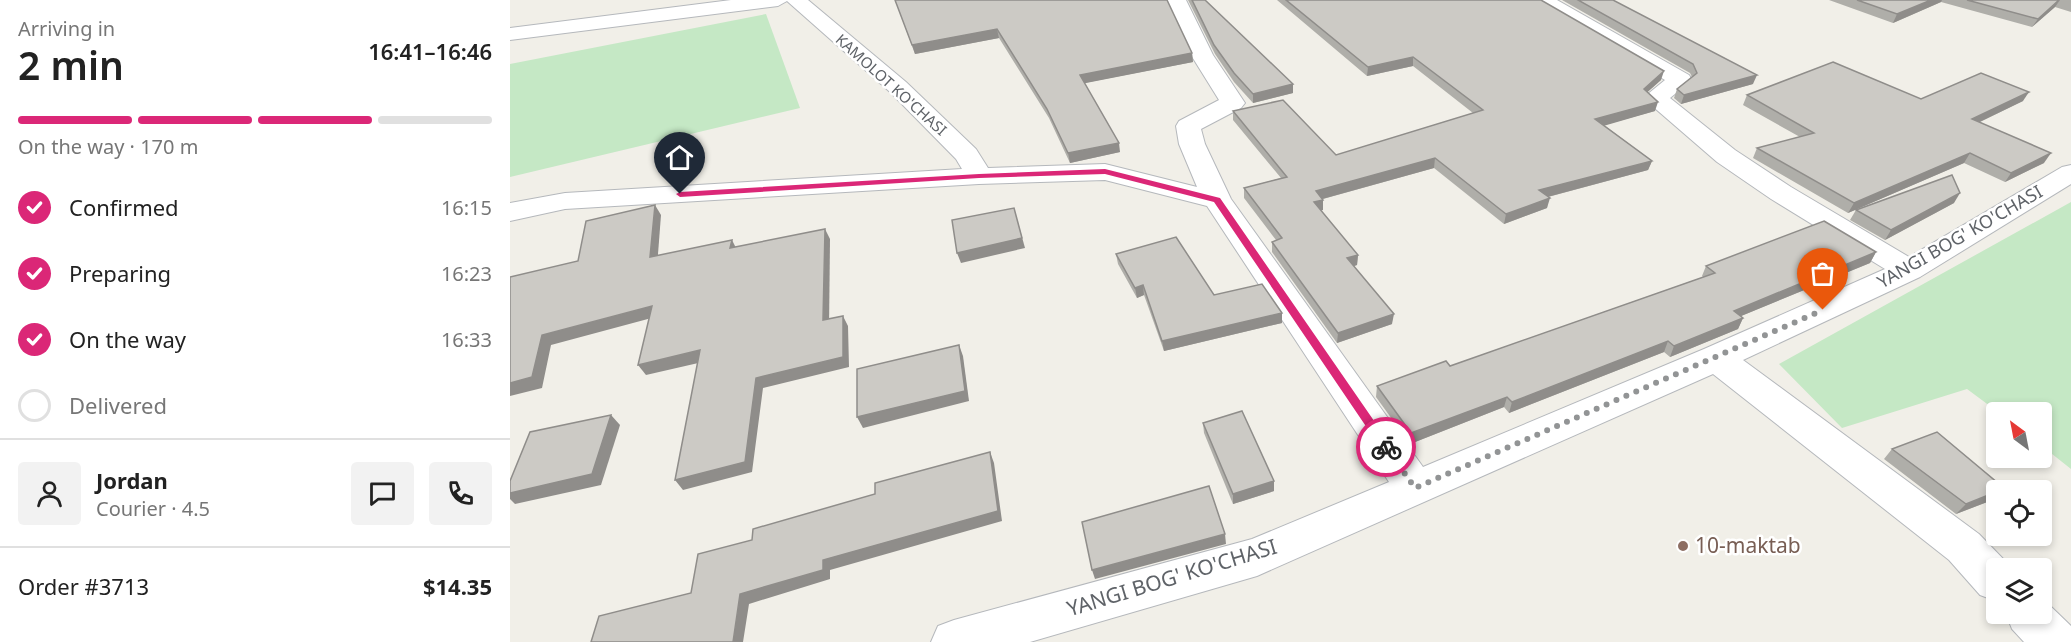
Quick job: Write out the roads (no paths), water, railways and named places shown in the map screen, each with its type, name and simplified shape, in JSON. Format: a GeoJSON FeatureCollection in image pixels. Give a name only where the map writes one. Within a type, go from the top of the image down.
{"type":"FeatureCollection","features":[{"type":"Feature","properties":{"kind":"street"},"geometry":{"type":"LineString","coordinates":[[510,34],[778,0]]}},
{"type":"Feature","properties":{"kind":"street","name":"KAMOLOT KO'CHASI"},"geometry":{"type":"LineString","coordinates":[[796,0],[898,87],[967,155],[979,176]]}},
{"type":"Feature","properties":{"kind":"street"},"geometry":{"type":"LineString","coordinates":[[1176,0],[1202,55],[1233,103],[1188,126],[1192,144],[1217,200],[1415,488]]}},
{"type":"Feature","properties":{"kind":"street"},"geometry":{"type":"LineString","coordinates":[[1544,0],[1681,80],[1655,98],[1726,156],[1781,194],[1910,270]]}},
{"type":"Feature","properties":{"kind":"street"},"geometry":{"type":"LineString","coordinates":[[510,212],[565,201],[979,176],[1105,172],[1217,200]]}},
{"type":"Feature","properties":{"kind":"street","name":"YANGI BOG' KO'CHASI"},"geometry":{"type":"LineString","coordinates":[[954,642],[1257,557],[1716,358],[1910,270],[2071,173]]}},
{"type":"Feature","properties":{"kind":"street"},"geometry":{"type":"LineString","coordinates":[[1716,358],[1964,547],[1986,570]]}},
{"type":"Feature","properties":{"kind":"street"},"geometry":{"type":"LineString","coordinates":[[2038,624],[2055,642]]}},
{"type":"Feature","properties":{"kind":"place","name":"10-maktab"},"geometry":{"type":"Point","coordinates":[1683,546]}}]}
